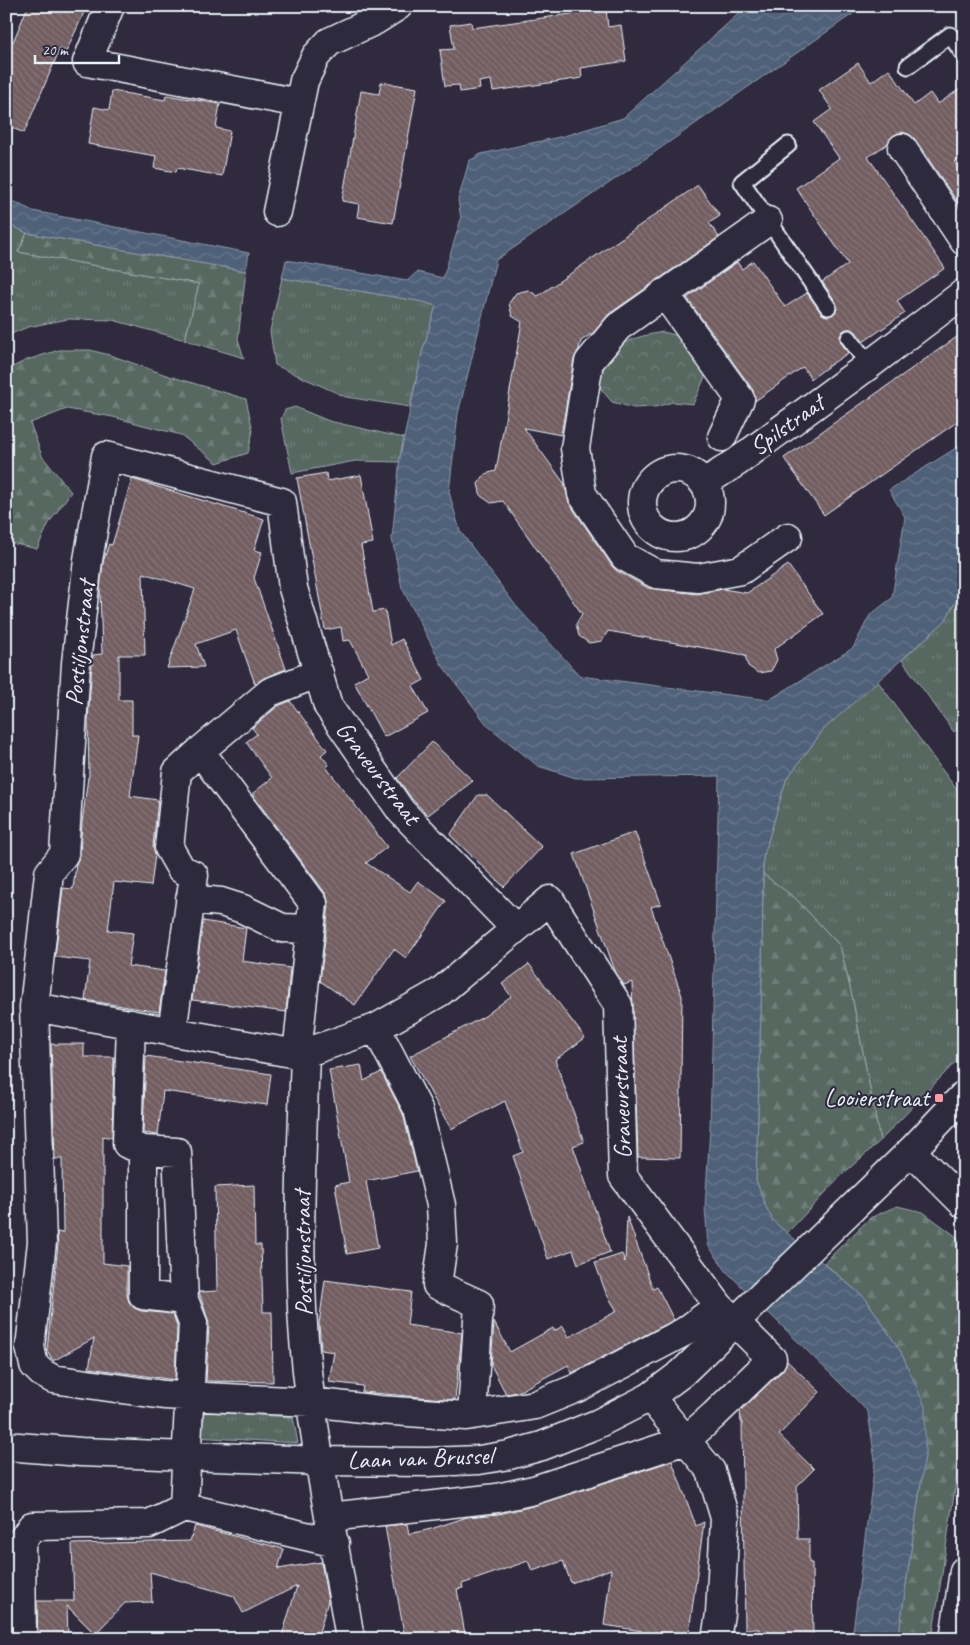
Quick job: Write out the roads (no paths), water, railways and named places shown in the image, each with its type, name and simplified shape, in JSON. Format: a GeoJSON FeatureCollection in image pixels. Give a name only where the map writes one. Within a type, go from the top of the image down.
{"type":"FeatureCollection","features":[{"type":"Feature","properties":{"kind":"street"},"geometry":{"type":"LineString","coordinates":[[110,6],[87,62],[299,103]]}},
{"type":"Feature","properties":{"kind":"street"},"geometry":{"type":"LineString","coordinates":[[277,212],[299,103],[308,69],[316,56],[329,42],[402,7]]}},
{"type":"Feature","properties":{"kind":"street"},"geometry":{"type":"LineString","coordinates":[[902,148],[964,241]]}},
{"type":"Feature","properties":{"kind":"street"},"geometry":{"type":"LineString","coordinates":[[768,221],[618,327],[589,362],[575,448],[582,494],[625,557],[656,574],[698,578],[741,570],[788,537]]}},
{"type":"Feature","properties":{"kind":"street","name":"Spilstraat"},"geometry":{"type":"LineString","coordinates":[[664,293],[740,399],[722,437]]}},
{"type":"Feature","properties":{"kind":"street","name":"Spilstraat"},"geometry":{"type":"LineString","coordinates":[[704,483],[737,462],[869,366],[964,293]]}},
{"type":"Feature","properties":{"kind":"street","name":"Postiljonstraat"},"geometry":{"type":"LineString","coordinates":[[34,1365],[30,1347],[42,1242],[34,1007],[49,873],[64,854],[76,663],[88,560],[106,456],[282,502]]}},
{"type":"Feature","properties":{"kind":"street","name":"Graveurstraat"},"geometry":{"type":"LineString","coordinates":[[282,502],[293,588],[328,706],[401,811],[516,928]]}},
{"type":"Feature","properties":{"kind":"street"},"geometry":{"type":"LineString","coordinates":[[172,1032],[194,874],[182,869],[168,848],[177,772],[270,692],[319,673]]}},
{"type":"Feature","properties":{"kind":"street","name":"Postiljonstraat"},"geometry":{"type":"LineString","coordinates":[[200,751],[313,903],[309,929],[301,1054],[300,1235],[305,1350],[319,1461],[350,1639]]}},
{"type":"Feature","properties":{"kind":"street"},"geometry":{"type":"LineString","coordinates":[[190,899],[221,902],[243,909],[282,928],[309,929]]}},
{"type":"Feature","properties":{"kind":"street","name":"Graveurstraat"},"geometry":{"type":"LineString","coordinates":[[301,1054],[376,1028],[440,992],[550,900],[618,1006],[623,1176],[735,1312]]}},
{"type":"Feature","properties":{"kind":"street"},"geometry":{"type":"LineString","coordinates":[[34,1007],[301,1054]]}},
{"type":"Feature","properties":{"kind":"street"},"geometry":{"type":"LineString","coordinates":[[22,1639],[21,1542],[32,1526],[149,1524],[184,1507],[193,1323],[184,1300],[176,1152],[143,1150],[126,1144],[131,1024]]}},
{"type":"Feature","properties":{"kind":"street"},"geometry":{"type":"LineString","coordinates":[[376,1028],[418,1109],[441,1205],[443,1244],[437,1285],[479,1304],[472,1415]]}},
{"type":"Feature","properties":{"kind":"street"},"geometry":{"type":"LineString","coordinates":[[735,1312],[812,1247],[964,1095]]}},
{"type":"Feature","properties":{"kind":"street"},"geometry":{"type":"LineString","coordinates":[[143,1150],[143,1295],[184,1300]]}},
{"type":"Feature","properties":{"kind":"street"},"geometry":{"type":"LineString","coordinates":[[910,1151],[964,1204]]}},
{"type":"Feature","properties":{"kind":"street","name":"Laan van Brussel"},"geometry":{"type":"LineString","coordinates":[[6,1446],[81,1452],[319,1461],[460,1462],[509,1455],[560,1440],[621,1413],[650,1397],[693,1363],[735,1312]]}},
{"type":"Feature","properties":{"kind":"street","name":"Laan van Brussel"},"geometry":{"type":"LineString","coordinates":[[34,1365],[42,1373],[53,1379],[189,1397],[311,1402],[379,1410],[466,1416],[535,1405],[577,1388],[684,1332],[735,1312]]}},
{"type":"Feature","properties":{"kind":"street","name":"Laan van Brussel"},"geometry":{"type":"LineString","coordinates":[[184,1507],[332,1530],[534,1490],[686,1440],[772,1359],[735,1312]]}},
{"type":"Feature","properties":{"kind":"street"},"geometry":{"type":"LineString","coordinates":[[650,1397],[711,1471],[724,1518],[720,1614],[716,1639]]}},
{"type":"Feature","properties":{"kind":"street"},"geometry":{"type":"LineString","coordinates":[[954,1639],[964,1571]]}},
{"type":"Feature","properties":{"kind":"lane"},"geometry":{"type":"LineString","coordinates":[[908,66],[950,35],[964,55]]}},
{"type":"Feature","properties":{"kind":"lane"},"geometry":{"type":"LineString","coordinates":[[788,146],[742,182],[828,307]]}},
{"type":"Feature","properties":{"kind":"lane"},"geometry":{"type":"LineString","coordinates":[[849,338],[869,366]]}},
{"type":"Feature","properties":{"kind":"water"},"geometry":{"type":"Polygon","coordinates":[[[747,6],[864,6],[496,260],[458,414],[449,492],[460,531],[516,606],[580,676],[769,700],[853,648],[870,615],[892,598],[905,517],[889,490],[964,443],[964,586],[945,621],[824,729],[786,780],[763,858],[756,1180],[773,1221],[866,1299],[901,1352],[925,1406],[925,1455],[898,1639],[852,1639],[875,1461],[868,1412],[727,1272],[708,1245],[705,1208],[710,1128],[719,776],[576,778],[538,766],[488,726],[442,665],[402,588],[392,539],[400,457],[422,353],[436,306],[424,302],[282,278],[286,260],[407,281],[417,272],[443,278],[461,219],[458,200],[469,161],[481,154],[564,136],[623,118],[747,6]]]}},
{"type":"Feature","properties":{"kind":"water"},"geometry":{"type":"Polygon","coordinates":[[[6,198],[33,211],[249,253],[246,271],[27,233],[6,223],[6,198]]]}},
{"type":"Feature","properties":{"kind":"place","name":"Looierstraat"},"geometry":{"type":"Point","coordinates":[939,1098]}}]}
